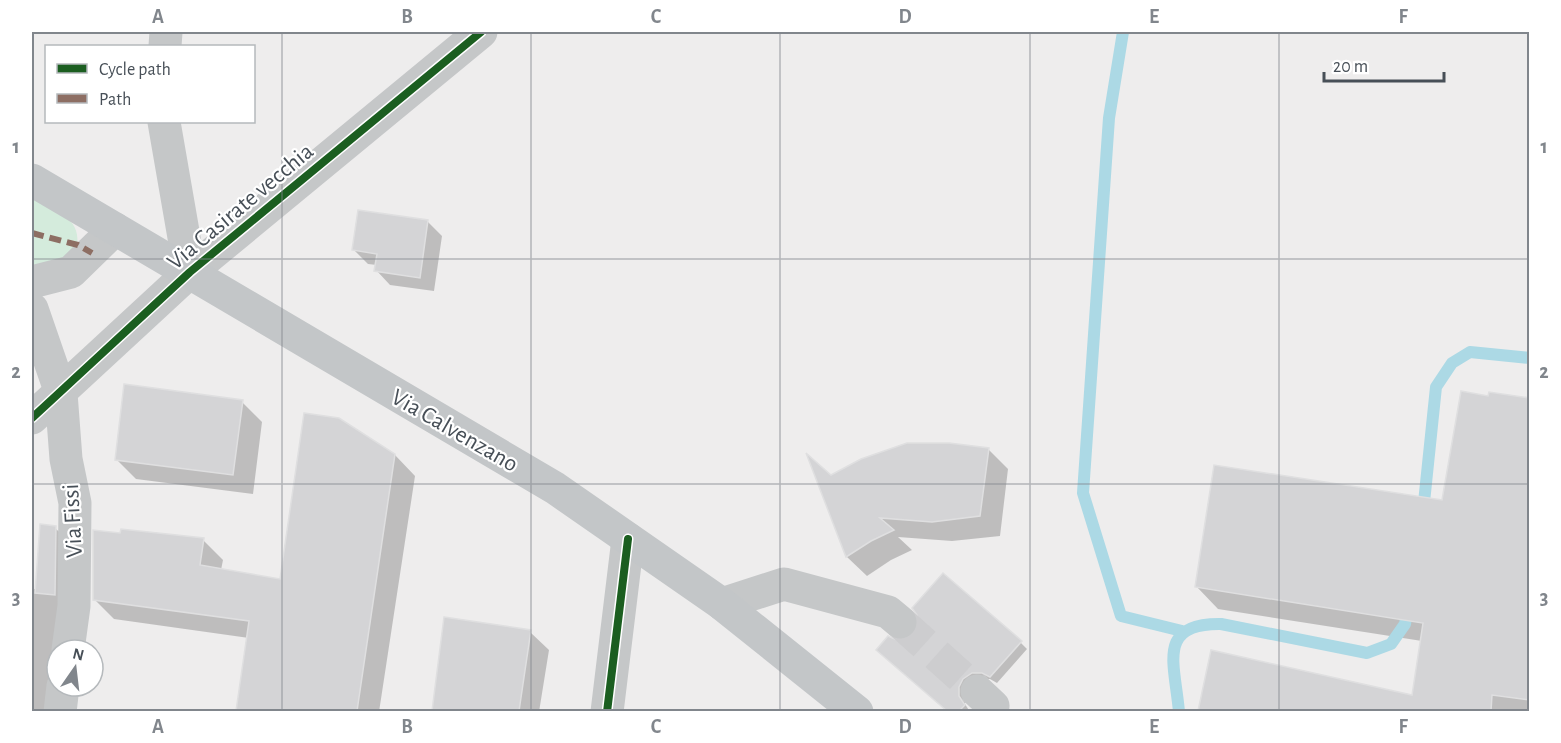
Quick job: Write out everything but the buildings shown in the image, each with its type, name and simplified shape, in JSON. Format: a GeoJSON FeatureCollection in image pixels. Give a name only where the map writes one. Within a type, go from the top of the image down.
{"type":"FeatureCollection","features":[{"type":"Feature","properties":{"kind":"main road","name":"Via Calvenzano"},"geometry":{"type":"LineString","coordinates":[[32,180],[555,488],[722,604],[857,711]]}},
{"type":"Feature","properties":{"kind":"street","name":"Via Casirate vecchia"},"geometry":{"type":"LineString","coordinates":[[32,418],[190,272],[481,32]]}},
{"type":"Feature","properties":{"kind":"street"},"geometry":{"type":"LineString","coordinates":[[164,123],[190,272]]}},
{"type":"Feature","properties":{"kind":"street"},"geometry":{"type":"LineString","coordinates":[[32,282],[71,272],[115,229]]}},
{"type":"Feature","properties":{"kind":"street","name":"Via Fissi"},"geometry":{"type":"LineString","coordinates":[[32,309],[61,393],[66,459],[75,503],[74,606],[70,638]]}},
{"type":"Feature","properties":{"kind":"street"},"geometry":{"type":"LineString","coordinates":[[607,711],[628,539]]}},
{"type":"Feature","properties":{"kind":"street"},"geometry":{"type":"LineString","coordinates":[[722,604],[784,584],[888,612],[900,622]]}},
{"type":"Feature","properties":{"kind":"green space"},"geometry":{"type":"Polygon","coordinates":[[[32,197],[67,218],[77,233],[77,242],[74,254],[32,269],[32,197]]]}},
{"type":"Feature","properties":{"kind":"waterway"},"geometry":{"type":"LineString","coordinates":[[1123,32],[1109,118],[1083,493],[1121,616],[1182,631]]}},
{"type":"Feature","properties":{"kind":"waterway"},"geometry":{"type":"LineString","coordinates":[[1423,512],[1436,387],[1452,363],[1470,352],[1530,358]]}},
{"type":"Feature","properties":{"kind":"waterway"},"geometry":{"type":"LineString","coordinates":[[1179,712],[1173,663],[1174,650],[1178,639],[1186,631],[1200,626],[1221,624],[1367,653],[1391,644],[1405,624],[1408,606]]}},
{"type":"Feature","properties":{"kind":"tunnel"},"geometry":{"type":"LineString","coordinates":[[900,622],[977,691]]}},
{"type":"Feature","properties":{"kind":"marked path"},"geometry":{"type":"LineString","coordinates":[[32,233],[78,245],[92,253]]}},
{"type":"Feature","properties":{"kind":"cycle path"},"geometry":{"type":"LineString","coordinates":[[32,418],[190,272],[481,32]]}},
{"type":"Feature","properties":{"kind":"cycle path"},"geometry":{"type":"LineString","coordinates":[[607,712],[628,539]]}}]}
